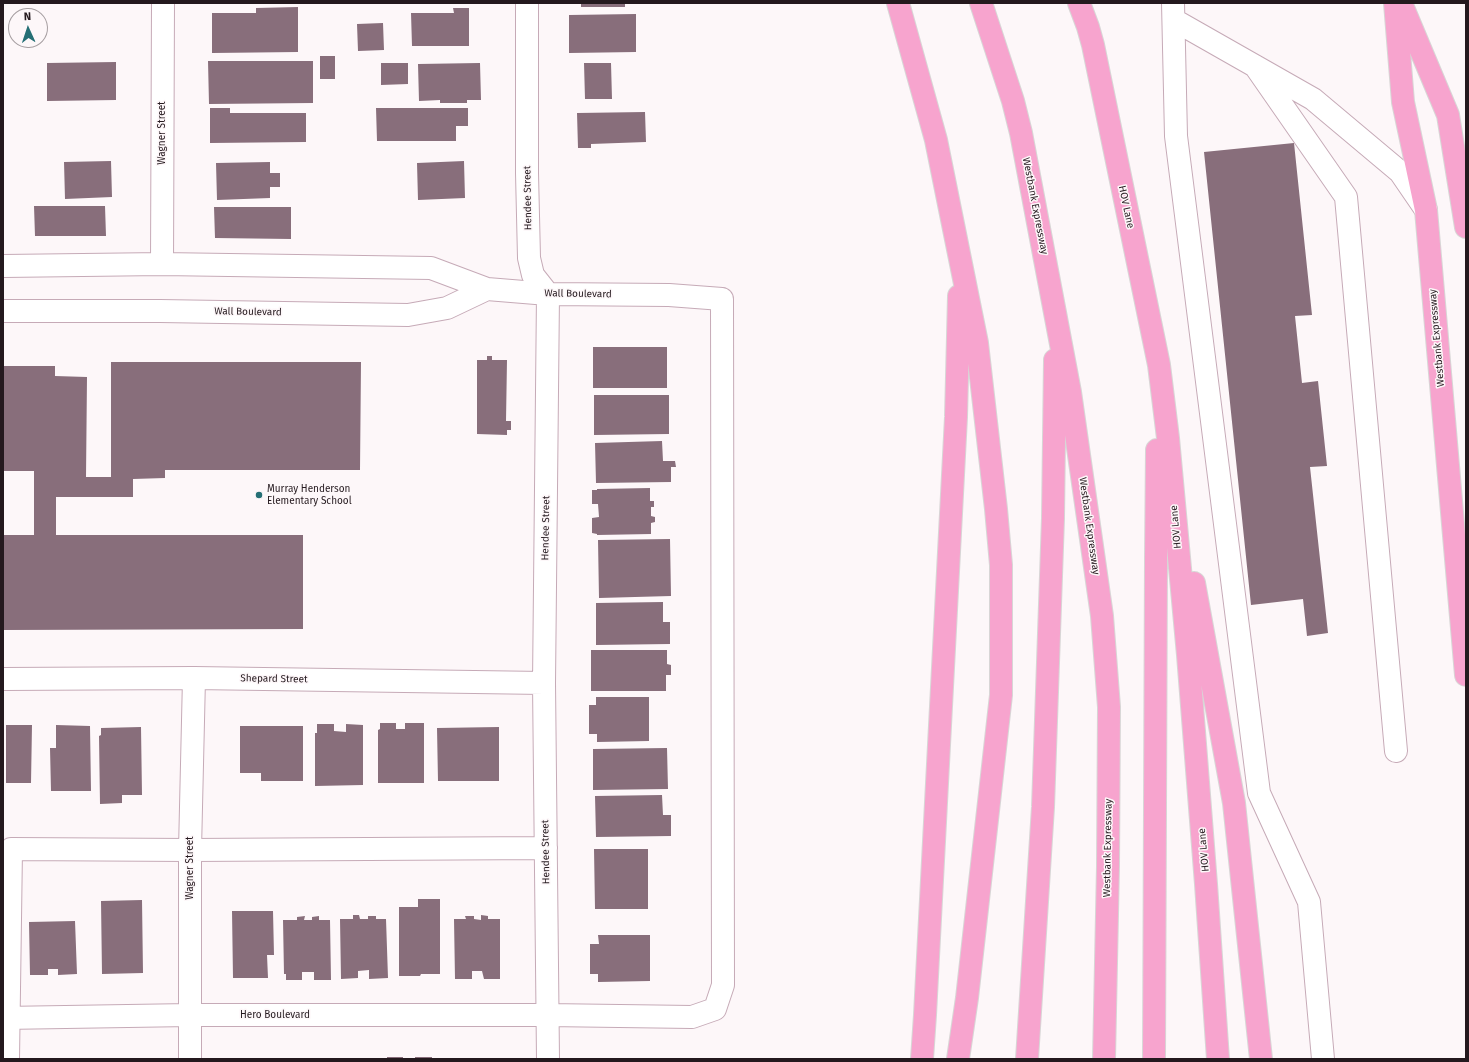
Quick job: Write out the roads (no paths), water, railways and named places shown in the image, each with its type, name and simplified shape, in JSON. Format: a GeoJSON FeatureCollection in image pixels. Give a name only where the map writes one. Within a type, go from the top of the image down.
{"type":"FeatureCollection","features":[{"type":"Feature","properties":{"kind":"highway"},"geometry":{"type":"LineString","coordinates":[[898,3],[936,140],[977,343],[1001,566],[1001,695],[967,998],[958,1059]]}},
{"type":"Feature","properties":{"kind":"highway","name":"Westbank Expressway"},"geometry":{"type":"LineString","coordinates":[[981,3],[1013,101],[1021,133],[1070,392],[1102,616],[1109,707],[1108,866],[1104,1059]]}},
{"type":"Feature","properties":{"kind":"highway","name":"HOV Lane"},"geometry":{"type":"LineString","coordinates":[[1079,3],[1088,28],[1092,45],[1159,364],[1168,438],[1188,655],[1218,1059]]}},
{"type":"Feature","properties":{"kind":"highway","name":"Westbank Expressway"},"geometry":{"type":"LineString","coordinates":[[1395,3],[1403,102],[1426,210],[1466,675]]}},
{"type":"Feature","properties":{"kind":"highway"},"geometry":{"type":"LineString","coordinates":[[1401,3],[1448,115],[1466,227]]}},
{"type":"Feature","properties":{"kind":"highway"},"geometry":{"type":"LineString","coordinates":[[922,1059],[956,417],[960,255]]}},
{"type":"Feature","properties":{"kind":"highway"},"geometry":{"type":"LineString","coordinates":[[1027,1059],[1043,807],[1053,518],[1056,313]]}},
{"type":"Feature","properties":{"kind":"highway"},"geometry":{"type":"LineString","coordinates":[[1154,1059],[1156,875],[1156,559],[1159,364]]}},
{"type":"Feature","properties":{"kind":"highway"},"geometry":{"type":"LineString","coordinates":[[1168,438],[1234,803],[1261,1059]]}},
{"type":"Feature","properties":{"kind":"highway"},"geometry":{"type":"LineString","coordinates":[[1204,1059],[1211,963]]}},
{"type":"Feature","properties":{"kind":"street","name":"Wagner Street"},"geometry":{"type":"LineString","coordinates":[[162,264],[163,3]]}},
{"type":"Feature","properties":{"kind":"street","name":"Hendee Street"},"geometry":{"type":"LineString","coordinates":[[527,3],[527,173],[529,258],[533,275],[548,294],[544,683],[548,1059]]}},
{"type":"Feature","properties":{"kind":"street"},"geometry":{"type":"LineString","coordinates":[[1173,11],[1255,66],[1313,99],[1400,172],[1426,210]]}},
{"type":"Feature","properties":{"kind":"street"},"geometry":{"type":"LineString","coordinates":[[1173,11],[1176,136],[1259,793],[1309,902],[1323,1059]]}},
{"type":"Feature","properties":{"kind":"street"},"geometry":{"type":"LineString","coordinates":[[1255,66],[1346,197],[1396,751]]}},
{"type":"Feature","properties":{"kind":"street","name":"Wall Boulevard"},"geometry":{"type":"LineString","coordinates":[[3,266],[162,264],[431,268],[487,289],[548,294],[669,295],[722,299],[723,985],[715,1009],[692,1017],[547,1015]]}},
{"type":"Feature","properties":{"kind":"street","name":"Wall Boulevard"},"geometry":{"type":"LineString","coordinates":[[3,311],[160,311],[408,315],[447,308],[487,289]]}},
{"type":"Feature","properties":{"kind":"street","name":"Wagner Street"},"geometry":{"type":"LineString","coordinates":[[190,1059],[190,850],[194,678]]}},
{"type":"Feature","properties":{"kind":"street","name":"Shepard Street"},"geometry":{"type":"LineString","coordinates":[[3,679],[194,678],[544,683]]}},
{"type":"Feature","properties":{"kind":"street"},"geometry":{"type":"LineString","coordinates":[[8,1059],[5,1018],[11,849],[190,850],[546,848]]}},
{"type":"Feature","properties":{"kind":"street","name":"Hero Boulevard"},"geometry":{"type":"LineString","coordinates":[[5,1018],[190,1015],[547,1015]]}},
{"type":"Feature","properties":{"kind":"place","name":"Murray Henderson Elementary School"},"geometry":{"type":"Point","coordinates":[259,495]}}]}
